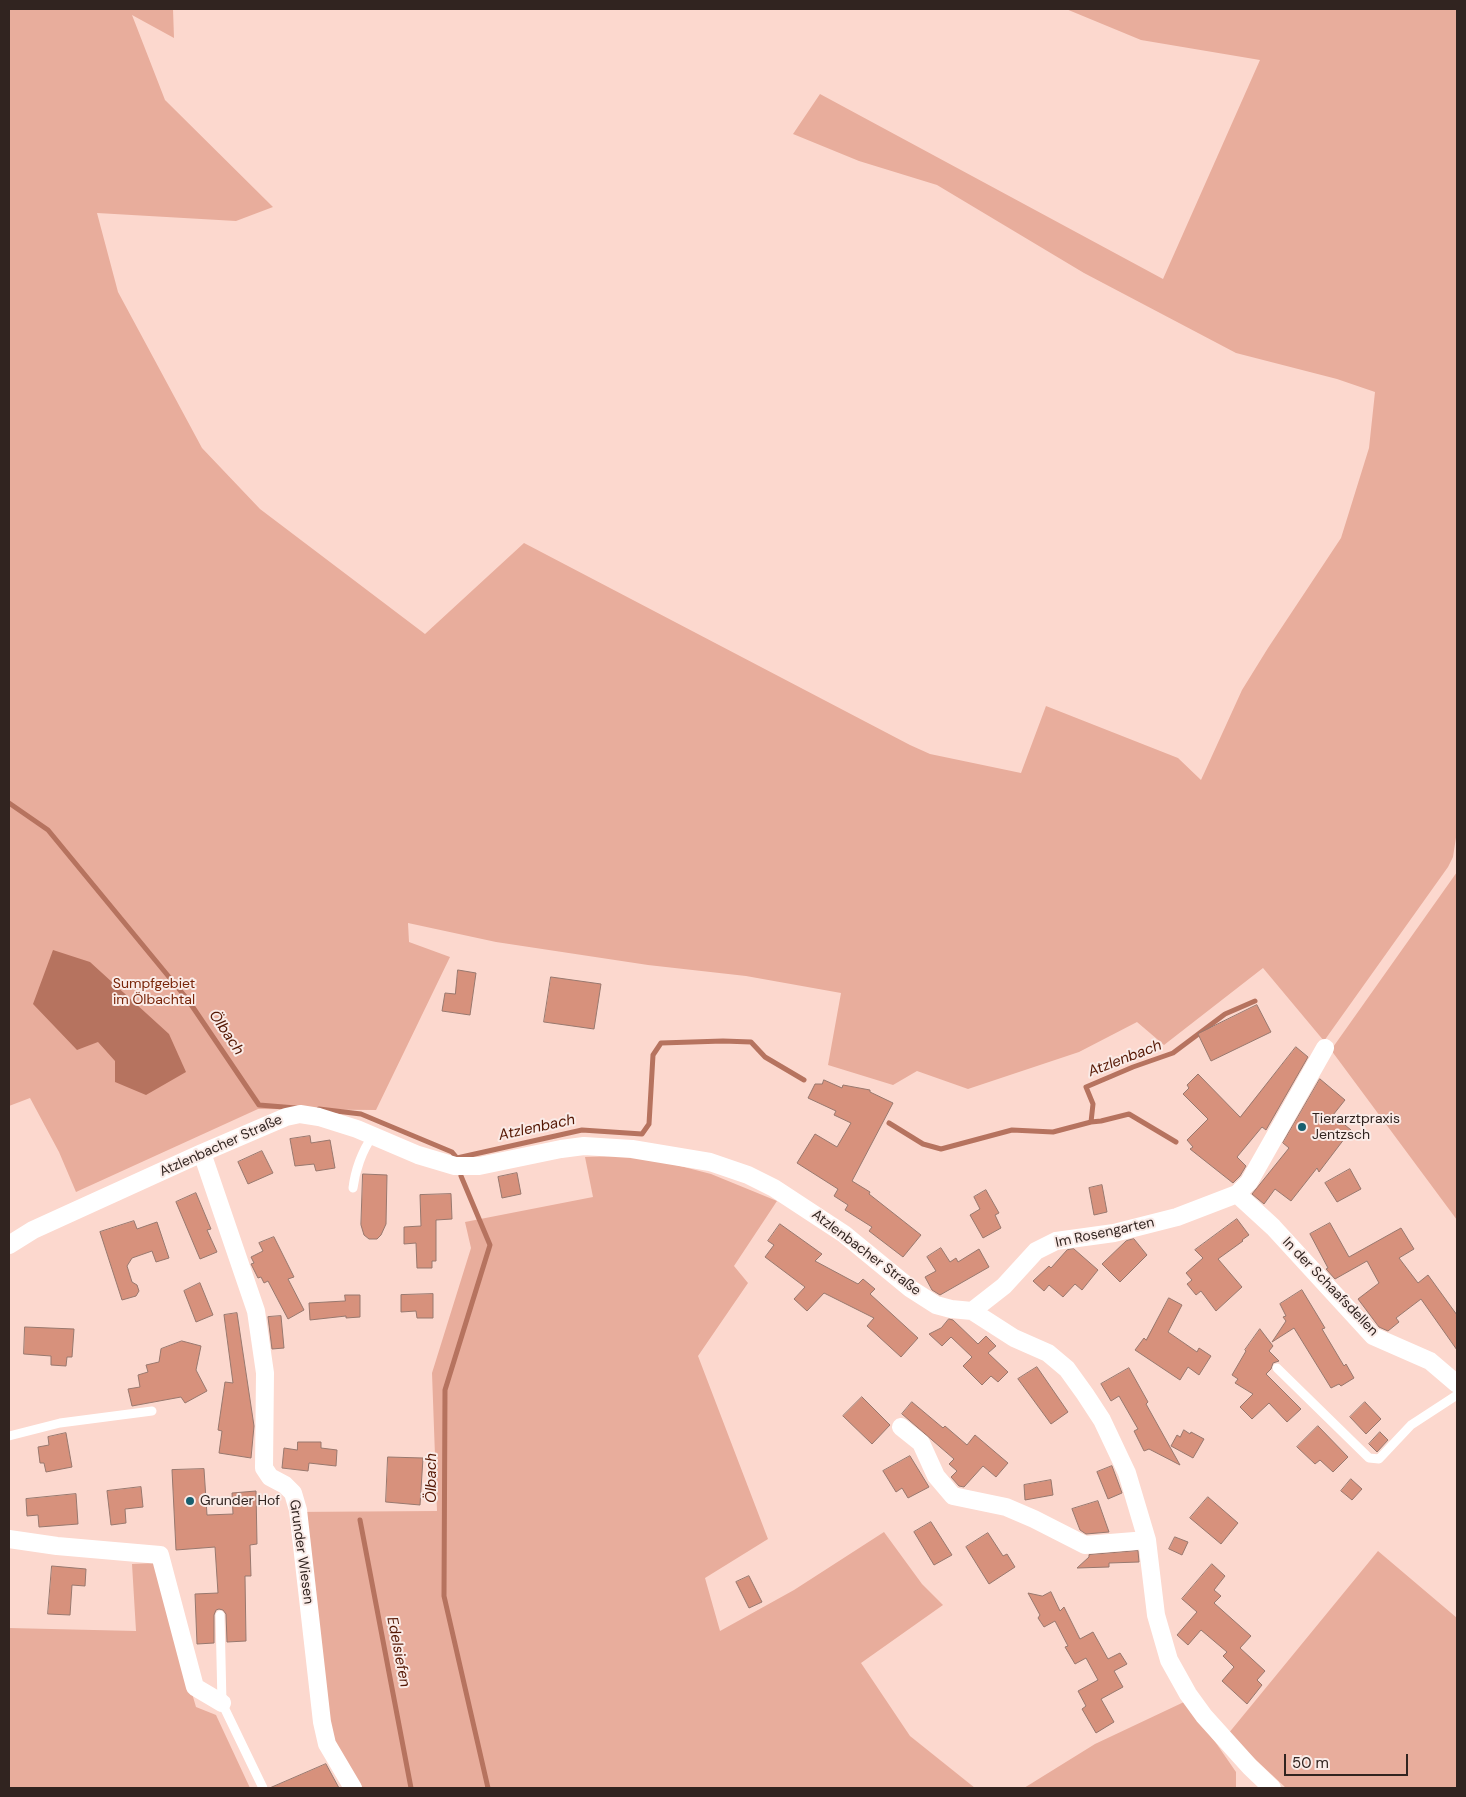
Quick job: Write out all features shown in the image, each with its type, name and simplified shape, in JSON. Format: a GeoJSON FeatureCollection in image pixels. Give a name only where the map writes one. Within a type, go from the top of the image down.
{"type":"FeatureCollection","features":[{"type":"Feature","properties":{"kind":"street"},"geometry":{"type":"LineString","coordinates":[[1237,1194],[1248,1182],[1325,1048]]}},
{"type":"Feature","properties":{"kind":"street","name":"Atzlenbacher Straße"},"geometry":{"type":"LineString","coordinates":[[9,1245],[33,1230],[202,1153],[286,1117],[300,1114],[319,1117],[357,1129],[418,1155],[455,1166],[479,1166],[561,1149],[600,1146],[710,1162],[748,1176],[774,1188],[844,1234],[911,1289],[936,1305],[972,1311],[1014,1338],[1048,1353],[1067,1369],[1102,1420],[1127,1473],[1147,1540],[1156,1615],[1169,1660],[1188,1694],[1204,1716],[1250,1767],[1272,1788]]}},
{"type":"Feature","properties":{"kind":"street","name":"Grunder Wiesen"},"geometry":{"type":"LineString","coordinates":[[202,1153],[256,1311],[265,1373],[264,1468],[270,1478],[285,1485],[293,1493],[298,1510],[322,1722],[327,1744],[353,1788]]}},
{"type":"Feature","properties":{"kind":"street","name":"Im Rosengarten"},"geometry":{"type":"LineString","coordinates":[[972,1311],[1004,1286],[1036,1251],[1056,1241],[1114,1233],[1177,1217],[1237,1194]]}},
{"type":"Feature","properties":{"kind":"street","name":"In der Schaafsdellen"},"geometry":{"type":"LineString","coordinates":[[1237,1194],[1273,1228],[1373,1336],[1430,1361],[1457,1384]]}},
{"type":"Feature","properties":{"kind":"street"},"geometry":{"type":"LineString","coordinates":[[901,1427],[921,1443],[936,1476],[953,1496],[1006,1507],[1034,1519],[1085,1546],[1147,1540]]}},
{"type":"Feature","properties":{"kind":"street"},"geometry":{"type":"LineString","coordinates":[[9,1539],[57,1546],[160,1555],[195,1687],[222,1703]]}},
{"type":"Feature","properties":{"kind":"lane"},"geometry":{"type":"LineString","coordinates":[[353,1188],[355,1175],[372,1137]]}},
{"type":"Feature","properties":{"kind":"lane"},"geometry":{"type":"LineString","coordinates":[[1277,1368],[1369,1458],[1379,1459],[1410,1424],[1457,1395]]}},
{"type":"Feature","properties":{"kind":"lane"},"geometry":{"type":"LineString","coordinates":[[9,1436],[60,1423],[152,1411]]}},
{"type":"Feature","properties":{"kind":"lane"},"geometry":{"type":"LineString","coordinates":[[220,1615],[222,1703],[263,1788]]}},
{"type":"Feature","properties":{"kind":"green space","name":"Sumpfgebiet im Ölbachtal"},"geometry":{"type":"Polygon","coordinates":[[[9,9],[173,9],[174,38],[132,15],[165,100],[273,207],[236,221],[97,213],[118,292],[202,448],[260,509],[425,634],[524,543],[930,754],[1021,773],[1046,706],[1178,758],[1201,780],[1242,690],[1341,538],[1369,448],[1375,392],[1337,379],[1236,353],[1084,273],[937,185],[859,161],[793,134],[820,94],[1163,279],[1260,60],[1141,40],[1066,9],[1457,9],[1457,831],[1453,857],[1448,867],[1324,1041],[1263,968],[1164,1045],[1137,1022],[1079,1052],[968,1089],[917,1071],[893,1085],[828,1065],[841,993],[746,976],[648,965],[496,942],[408,923],[409,942],[450,957],[376,1110],[258,1109],[76,1192],[59,1152],[30,1098],[9,1106],[9,9]]]}},
{"type":"Feature","properties":{"kind":"green space"},"geometry":{"type":"Polygon","coordinates":[[[1457,872],[1457,1220],[1331,1050],[1457,872]]]}},
{"type":"Feature","properties":{"kind":"green space"},"geometry":{"type":"Polygon","coordinates":[[[616,1156],[653,1159],[711,1174],[777,1201],[734,1266],[748,1283],[698,1356],[768,1539],[705,1578],[720,1631],[794,1590],[884,1532],[922,1584],[943,1605],[861,1663],[910,1736],[975,1788],[348,1788],[321,1740],[291,1512],[437,1511],[432,1373],[471,1248],[465,1222],[593,1197],[585,1157],[616,1156]]]}},
{"type":"Feature","properties":{"kind":"green space"},"geometry":{"type":"Polygon","coordinates":[[[1378,1551],[1457,1618],[1457,1788],[1286,1788],[1228,1734],[1378,1551]]]}},
{"type":"Feature","properties":{"kind":"green space"},"geometry":{"type":"Polygon","coordinates":[[[154,1563],[196,1707],[216,1715],[250,1788],[9,1788],[9,1628],[136,1631],[132,1564],[154,1563]]]}},
{"type":"Feature","properties":{"kind":"green space"},"geometry":{"type":"Polygon","coordinates":[[[1184,1702],[1236,1772],[1236,1788],[1024,1788],[1095,1744],[1184,1702]]]}},
{"type":"Feature","properties":{"kind":"shaded area"},"geometry":{"type":"Polygon","coordinates":[[[53,950],[90,962],[169,1034],[186,1072],[146,1095],[115,1082],[115,1061],[98,1042],[77,1050],[33,1004],[53,950]]]}},
{"type":"Feature","properties":{"kind":"building"},"geometry":{"type":"Polygon","coordinates":[[[458,970],[476,973],[470,1015],[442,1011],[445,993],[455,994],[458,970]]]}},
{"type":"Feature","properties":{"kind":"building"},"geometry":{"type":"Polygon","coordinates":[[[551,977],[601,984],[594,1029],[544,1022],[551,977]]]}},
{"type":"Feature","properties":{"kind":"building"},"geometry":{"type":"Polygon","coordinates":[[[1257,1005],[1271,1032],[1211,1061],[1198,1034],[1257,1005]]]}},
{"type":"Feature","properties":{"kind":"building"},"geometry":{"type":"Polygon","coordinates":[[[1296,1047],[1308,1057],[1266,1130],[1262,1127],[1237,1157],[1246,1166],[1233,1183],[1190,1149],[1193,1147],[1187,1140],[1208,1119],[1183,1094],[1189,1088],[1187,1085],[1198,1074],[1240,1117],[1296,1047]]]}},
{"type":"Feature","properties":{"kind":"building"},"geometry":{"type":"Polygon","coordinates":[[[1320,1079],[1345,1100],[1333,1115],[1351,1130],[1319,1172],[1317,1168],[1291,1201],[1275,1189],[1264,1204],[1252,1194],[1289,1148],[1283,1143],[1320,1079]]]}},
{"type":"Feature","properties":{"kind":"building"},"geometry":{"type":"Polygon","coordinates":[[[824,1080],[842,1088],[843,1085],[870,1090],[870,1092],[893,1103],[852,1181],[870,1192],[869,1194],[921,1235],[903,1257],[869,1231],[872,1227],[845,1210],[848,1205],[834,1196],[838,1189],[797,1163],[815,1134],[837,1147],[851,1123],[834,1115],[836,1111],[808,1098],[815,1084],[822,1084],[824,1080]]]}},
{"type":"Feature","properties":{"kind":"building"},"geometry":{"type":"Polygon","coordinates":[[[310,1136],[311,1143],[330,1140],[335,1168],[316,1171],[314,1164],[295,1166],[290,1139],[310,1136]]]}},
{"type":"Feature","properties":{"kind":"building"},"geometry":{"type":"Polygon","coordinates":[[[262,1151],[273,1173],[248,1184],[238,1162],[262,1151]]]}},
{"type":"Feature","properties":{"kind":"building"},"geometry":{"type":"Polygon","coordinates":[[[1350,1169],[1361,1189],[1337,1202],[1325,1183],[1350,1169]]]}},
{"type":"Feature","properties":{"kind":"building"},"geometry":{"type":"Polygon","coordinates":[[[517,1173],[521,1194],[502,1198],[498,1177],[517,1173]]]}},
{"type":"Feature","properties":{"kind":"building"},"geometry":{"type":"Polygon","coordinates":[[[363,1174],[387,1175],[386,1224],[377,1239],[369,1239],[364,1235],[361,1225],[363,1174]]]}},
{"type":"Feature","properties":{"kind":"building"},"geometry":{"type":"Polygon","coordinates":[[[1102,1185],[1107,1212],[1094,1215],[1089,1188],[1102,1185]]]}},
{"type":"Feature","properties":{"kind":"building"},"geometry":{"type":"Polygon","coordinates":[[[986,1190],[999,1213],[995,1215],[1001,1228],[983,1238],[970,1215],[980,1209],[974,1197],[986,1190]]]}},
{"type":"Feature","properties":{"kind":"building"},"geometry":{"type":"Polygon","coordinates":[[[196,1193],[211,1229],[207,1230],[217,1252],[200,1259],[176,1202],[196,1193]]]}},
{"type":"Feature","properties":{"kind":"building"},"geometry":{"type":"Polygon","coordinates":[[[451,1194],[452,1219],[436,1220],[436,1261],[432,1261],[432,1268],[417,1268],[416,1243],[404,1244],[404,1227],[421,1226],[420,1195],[451,1194]]]}},
{"type":"Feature","properties":{"kind":"building"},"geometry":{"type":"Polygon","coordinates":[[[1237,1219],[1249,1235],[1218,1259],[1242,1287],[1216,1311],[1201,1291],[1196,1295],[1187,1284],[1192,1280],[1186,1273],[1203,1258],[1195,1250],[1237,1219]]]}},
{"type":"Feature","properties":{"kind":"building"},"geometry":{"type":"Polygon","coordinates":[[[134,1221],[137,1229],[157,1222],[169,1258],[156,1262],[152,1251],[132,1258],[127,1266],[132,1282],[137,1285],[139,1291],[136,1296],[122,1300],[100,1232],[134,1221]]]}},
{"type":"Feature","properties":{"kind":"building"},"geometry":{"type":"Polygon","coordinates":[[[1330,1223],[1349,1257],[1401,1228],[1414,1249],[1399,1258],[1418,1283],[1428,1275],[1457,1315],[1457,1350],[1421,1299],[1396,1318],[1399,1322],[1388,1331],[1379,1327],[1358,1299],[1379,1283],[1367,1261],[1335,1279],[1326,1269],[1328,1268],[1310,1234],[1330,1223]]]}},
{"type":"Feature","properties":{"kind":"building"},"geometry":{"type":"Polygon","coordinates":[[[780,1224],[822,1254],[815,1261],[858,1284],[863,1279],[875,1289],[870,1294],[918,1338],[901,1357],[867,1326],[874,1318],[824,1293],[807,1311],[794,1299],[805,1287],[765,1257],[774,1245],[768,1241],[780,1224]]]}},
{"type":"Feature","properties":{"kind":"building"},"geometry":{"type":"Polygon","coordinates":[[[274,1237],[294,1277],[288,1279],[304,1310],[288,1319],[268,1281],[264,1283],[261,1277],[258,1278],[251,1264],[254,1263],[251,1257],[263,1251],[259,1243],[274,1237]]]}},
{"type":"Feature","properties":{"kind":"building"},"geometry":{"type":"Polygon","coordinates":[[[1134,1239],[1147,1255],[1120,1282],[1102,1264],[1126,1241],[1134,1239]]]}},
{"type":"Feature","properties":{"kind":"building"},"geometry":{"type":"Polygon","coordinates":[[[941,1248],[950,1262],[956,1258],[958,1262],[979,1249],[989,1267],[940,1295],[932,1290],[925,1277],[936,1271],[927,1257],[941,1248]]]}},
{"type":"Feature","properties":{"kind":"building"},"geometry":{"type":"Polygon","coordinates":[[[1074,1249],[1098,1270],[1082,1290],[1075,1284],[1063,1297],[1049,1285],[1044,1291],[1033,1281],[1049,1266],[1051,1268],[1067,1250],[1074,1249]]]}},
{"type":"Feature","properties":{"kind":"building"},"geometry":{"type":"Polygon","coordinates":[[[200,1283],[213,1315],[196,1322],[184,1291],[200,1283]]]}},
{"type":"Feature","properties":{"kind":"building"},"geometry":{"type":"Polygon","coordinates":[[[1302,1290],[1325,1328],[1322,1329],[1344,1366],[1346,1364],[1354,1378],[1341,1386],[1339,1384],[1331,1388],[1294,1328],[1272,1342],[1286,1321],[1283,1317],[1286,1316],[1280,1304],[1302,1290]]]}},
{"type":"Feature","properties":{"kind":"building"},"geometry":{"type":"Polygon","coordinates":[[[433,1294],[433,1318],[417,1318],[416,1311],[401,1312],[401,1295],[433,1294]]]}},
{"type":"Feature","properties":{"kind":"building"},"geometry":{"type":"Polygon","coordinates":[[[345,1295],[360,1295],[360,1317],[346,1318],[346,1316],[310,1320],[309,1303],[345,1301],[345,1295]]]}},
{"type":"Feature","properties":{"kind":"building"},"geometry":{"type":"Polygon","coordinates":[[[1169,1298],[1182,1305],[1168,1332],[1197,1352],[1199,1348],[1211,1356],[1199,1375],[1188,1367],[1180,1380],[1135,1350],[1144,1338],[1146,1340],[1169,1298]]]}},
{"type":"Feature","properties":{"kind":"building"},"geometry":{"type":"Polygon","coordinates":[[[237,1313],[254,1426],[251,1458],[219,1453],[222,1431],[218,1430],[225,1382],[233,1383],[224,1315],[237,1313]]]}},
{"type":"Feature","properties":{"kind":"building"},"geometry":{"type":"Polygon","coordinates":[[[281,1316],[284,1348],[272,1349],[268,1317],[281,1316]]]}},
{"type":"Feature","properties":{"kind":"building"},"geometry":{"type":"Polygon","coordinates":[[[949,1319],[953,1320],[978,1344],[986,1336],[996,1346],[988,1353],[1008,1372],[998,1382],[991,1376],[982,1385],[963,1366],[972,1357],[951,1337],[942,1346],[929,1334],[941,1328],[949,1319]]]}},
{"type":"Feature","properties":{"kind":"building"},"geometry":{"type":"Polygon","coordinates":[[[25,1327],[74,1329],[72,1357],[67,1357],[66,1366],[51,1365],[51,1356],[24,1354],[25,1327]]]}},
{"type":"Feature","properties":{"kind":"building"},"geometry":{"type":"Polygon","coordinates":[[[1260,1329],[1273,1346],[1269,1351],[1279,1361],[1273,1363],[1271,1369],[1266,1374],[1301,1409],[1287,1422],[1269,1403],[1252,1419],[1240,1407],[1253,1394],[1235,1383],[1238,1379],[1232,1375],[1245,1350],[1260,1329]]]}},
{"type":"Feature","properties":{"kind":"building"},"geometry":{"type":"Polygon","coordinates":[[[182,1341],[201,1346],[196,1370],[207,1391],[185,1403],[181,1397],[132,1406],[128,1389],[140,1387],[138,1375],[148,1372],[146,1365],[159,1362],[161,1349],[182,1341]]]}},
{"type":"Feature","properties":{"kind":"building"},"geometry":{"type":"Polygon","coordinates":[[[1037,1367],[1068,1412],[1051,1424],[1018,1379],[1037,1367]]]}},
{"type":"Feature","properties":{"kind":"building"},"geometry":{"type":"Polygon","coordinates":[[[1129,1368],[1148,1402],[1146,1404],[1180,1465],[1149,1449],[1144,1451],[1134,1431],[1138,1429],[1119,1396],[1111,1401],[1101,1384],[1129,1368]]]}},
{"type":"Feature","properties":{"kind":"building"},"geometry":{"type":"Polygon","coordinates":[[[862,1397],[890,1425],[872,1444],[843,1416],[862,1397]]]}},
{"type":"Feature","properties":{"kind":"building"},"geometry":{"type":"Polygon","coordinates":[[[912,1402],[967,1445],[975,1435],[1008,1463],[996,1477],[983,1466],[964,1487],[959,1486],[951,1477],[957,1471],[949,1464],[954,1459],[902,1414],[912,1402]]]}},
{"type":"Feature","properties":{"kind":"building"},"geometry":{"type":"Polygon","coordinates":[[[1365,1402],[1381,1419],[1366,1434],[1350,1417],[1365,1402]]]}},
{"type":"Feature","properties":{"kind":"building"},"geometry":{"type":"Polygon","coordinates":[[[1318,1426],[1348,1457],[1333,1472],[1320,1460],[1315,1464],[1297,1447],[1318,1426]]]}},
{"type":"Feature","properties":{"kind":"building"},"geometry":{"type":"Polygon","coordinates":[[[1184,1430],[1204,1439],[1193,1458],[1171,1446],[1177,1435],[1180,1437],[1184,1430]]]}},
{"type":"Feature","properties":{"kind":"building"},"geometry":{"type":"Polygon","coordinates":[[[1380,1432],[1388,1440],[1377,1452],[1369,1444],[1380,1432]]]}},
{"type":"Feature","properties":{"kind":"building"},"geometry":{"type":"Polygon","coordinates":[[[66,1433],[72,1467],[46,1472],[44,1463],[40,1463],[38,1447],[49,1445],[48,1437],[66,1433]]]}},
{"type":"Feature","properties":{"kind":"building"},"geometry":{"type":"Polygon","coordinates":[[[298,1442],[321,1442],[321,1448],[337,1450],[336,1466],[309,1463],[308,1471],[282,1468],[284,1448],[297,1450],[298,1442]]]}},
{"type":"Feature","properties":{"kind":"building"},"geometry":{"type":"Polygon","coordinates":[[[910,1456],[929,1487],[908,1498],[902,1488],[896,1492],[883,1471],[910,1456]]]}},
{"type":"Feature","properties":{"kind":"building"},"geometry":{"type":"Polygon","coordinates":[[[388,1457],[423,1458],[420,1505],[386,1502],[388,1457]]]}},
{"type":"Feature","properties":{"kind":"building"},"geometry":{"type":"Polygon","coordinates":[[[1112,1466],[1122,1493],[1108,1499],[1097,1472],[1112,1466]]]}},
{"type":"Feature","properties":{"kind":"building"},"geometry":{"type":"Polygon","coordinates":[[[204,1469],[207,1515],[233,1514],[232,1493],[256,1491],[257,1544],[250,1545],[251,1576],[245,1576],[246,1641],[227,1642],[226,1614],[223,1610],[219,1609],[216,1610],[214,1615],[214,1643],[197,1644],[195,1594],[218,1593],[215,1547],[176,1550],[172,1470],[204,1469]]]}},
{"type":"Feature","properties":{"kind":"building"},"geometry":{"type":"Polygon","coordinates":[[[1351,1479],[1362,1489],[1352,1500],[1341,1491],[1351,1479]]]}},
{"type":"Feature","properties":{"kind":"building"},"geometry":{"type":"Polygon","coordinates":[[[1051,1480],[1053,1495],[1025,1500],[1024,1485],[1051,1480]]]}},
{"type":"Feature","properties":{"kind":"building"},"geometry":{"type":"Polygon","coordinates":[[[141,1487],[143,1507],[125,1509],[126,1523],[111,1525],[107,1491],[141,1487]]]}},
{"type":"Feature","properties":{"kind":"building"},"geometry":{"type":"Polygon","coordinates":[[[76,1494],[78,1524],[39,1527],[38,1515],[27,1516],[26,1499],[76,1494]]]}},
{"type":"Feature","properties":{"kind":"building"},"geometry":{"type":"Polygon","coordinates":[[[1208,1497],[1238,1523],[1221,1544],[1190,1518],[1208,1497]]]}},
{"type":"Feature","properties":{"kind":"building"},"geometry":{"type":"Polygon","coordinates":[[[1098,1501],[1109,1532],[1086,1534],[1080,1530],[1072,1509],[1098,1501]]]}},
{"type":"Feature","properties":{"kind":"building"},"geometry":{"type":"Polygon","coordinates":[[[931,1522],[952,1555],[934,1565],[914,1532],[931,1522]]]}},
{"type":"Feature","properties":{"kind":"building"},"geometry":{"type":"Polygon","coordinates":[[[988,1533],[1003,1556],[1007,1554],[1015,1567],[989,1584],[966,1547],[988,1533]]]}},
{"type":"Feature","properties":{"kind":"building"},"geometry":{"type":"Polygon","coordinates":[[[1175,1537],[1188,1542],[1182,1555],[1169,1549],[1175,1537]]]}},
{"type":"Feature","properties":{"kind":"building"},"geometry":{"type":"Polygon","coordinates":[[[1138,1551],[1139,1562],[1109,1563],[1109,1567],[1077,1568],[1089,1555],[1138,1551]]]}},
{"type":"Feature","properties":{"kind":"building"},"geometry":{"type":"Polygon","coordinates":[[[1212,1564],[1225,1576],[1214,1590],[1221,1596],[1214,1603],[1251,1636],[1240,1648],[1265,1671],[1257,1680],[1262,1685],[1247,1704],[1222,1681],[1234,1667],[1223,1656],[1227,1652],[1201,1630],[1188,1645],[1177,1635],[1197,1612],[1182,1599],[1212,1564]]]}},
{"type":"Feature","properties":{"kind":"building"},"geometry":{"type":"Polygon","coordinates":[[[52,1566],[86,1569],[85,1586],[72,1585],[70,1615],[48,1614],[52,1566]]]}},
{"type":"Feature","properties":{"kind":"building"},"geometry":{"type":"Polygon","coordinates":[[[749,1576],[762,1602],[749,1608],[736,1582],[749,1576]]]}},
{"type":"Feature","properties":{"kind":"building"},"geometry":{"type":"Polygon","coordinates":[[[1051,1592],[1060,1611],[1064,1607],[1080,1639],[1093,1632],[1108,1659],[1120,1653],[1127,1664],[1114,1671],[1123,1687],[1101,1699],[1114,1722],[1096,1733],[1082,1709],[1086,1706],[1078,1691],[1098,1680],[1086,1658],[1075,1664],[1065,1647],[1068,1646],[1055,1621],[1044,1627],[1038,1618],[1040,1615],[1028,1593],[1042,1596],[1051,1592]]]}},
{"type":"Feature","properties":{"kind":"building"},"geometry":{"type":"Polygon","coordinates":[[[326,1764],[339,1788],[270,1788],[326,1764]]]}},
{"type":"Feature","properties":{"kind":"waterway","name":"Ölbach"},"geometry":{"type":"LineString","coordinates":[[9,803],[48,830],[188,1000],[259,1105],[296,1108]]}},
{"type":"Feature","properties":{"kind":"waterway","name":"Atzlenbach"},"geometry":{"type":"LineString","coordinates":[[889,1123],[923,1144],[941,1149],[1012,1130],[1053,1132],[1091,1122],[1093,1104],[1086,1087],[1133,1067],[1173,1053],[1225,1014],[1255,1001]]}},
{"type":"Feature","properties":{"kind":"waterway","name":"Atzlenbach"},"geometry":{"type":"LineString","coordinates":[[319,1109],[361,1114],[452,1152],[457,1158],[582,1130],[642,1134],[649,1124],[653,1055],[661,1043],[751,1042],[765,1057],[804,1080]]}},
{"type":"Feature","properties":{"kind":"waterway"},"geometry":{"type":"LineString","coordinates":[[1091,1122],[1129,1114],[1176,1142]]}},
{"type":"Feature","properties":{"kind":"waterway","name":"Ölbach"},"geometry":{"type":"LineString","coordinates":[[461,1176],[490,1245],[445,1390],[444,1596],[488,1788]]}},
{"type":"Feature","properties":{"kind":"waterway","name":"Edelsiefen"},"geometry":{"type":"LineString","coordinates":[[360,1520],[411,1788]]}},
{"type":"Feature","properties":{"kind":"place","name":"Tierarztpraxis Jentzsch"},"geometry":{"type":"Point","coordinates":[1302,1127]}},
{"type":"Feature","properties":{"kind":"place","name":"Grunder Hof"},"geometry":{"type":"Point","coordinates":[190,1501]}}]}
